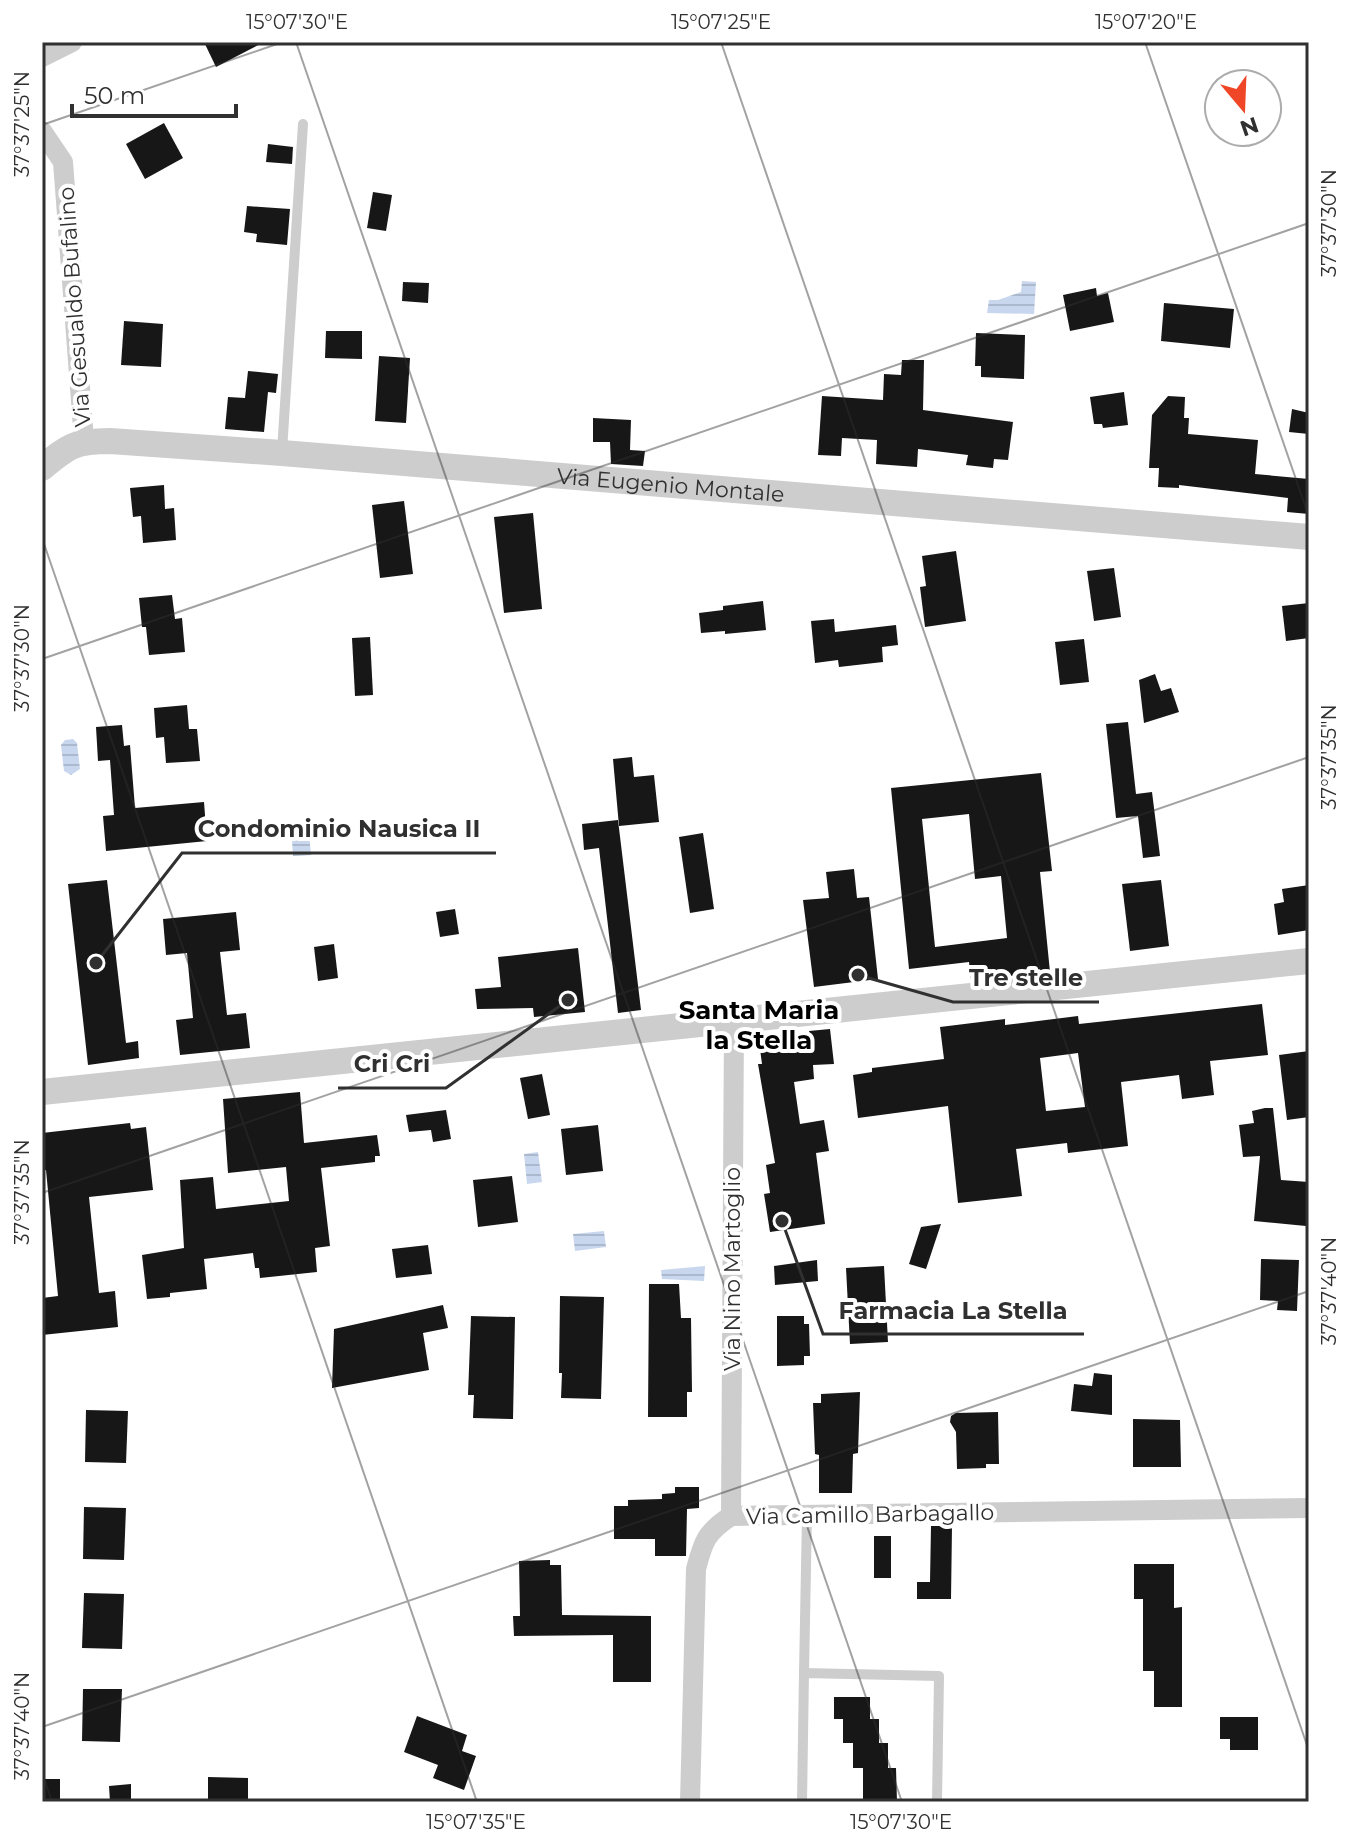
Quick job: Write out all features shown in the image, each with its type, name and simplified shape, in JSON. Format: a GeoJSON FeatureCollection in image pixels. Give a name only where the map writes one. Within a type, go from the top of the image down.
{"type":"FeatureCollection","features":[{"type":"Feature","properties":{"kind":"street"},"geometry":{"type":"LineString","coordinates":[[42,57],[72,42]]}},
{"type":"Feature","properties":{"kind":"street","name":"Via Gesualdo Bufalino"},"geometry":{"type":"LineString","coordinates":[[42,131],[63,162],[84,441]]}},
{"type":"Feature","properties":{"kind":"street"},"geometry":{"type":"LineString","coordinates":[[42,468],[67,448],[84,441]]}},
{"type":"Feature","properties":{"kind":"street","name":"Via Eugenio Montale"},"geometry":{"type":"LineString","coordinates":[[84,441],[282,453],[1309,537]]}},
{"type":"Feature","properties":{"kind":"street"},"geometry":{"type":"LineString","coordinates":[[42,1092],[1309,961]]}},
{"type":"Feature","properties":{"kind":"street","name":"Via Nino Martoglio"},"geometry":{"type":"LineString","coordinates":[[731,1516],[734,1021]]}},
{"type":"Feature","properties":{"kind":"street","name":"Via Camillo Barbagallo"},"geometry":{"type":"LineString","coordinates":[[690,1802],[696,1569],[703,1541],[717,1525],[731,1516],[1309,1508]]}},
{"type":"Feature","properties":{"kind":"lane"},"geometry":{"type":"LineString","coordinates":[[282,453],[303,124]]}},
{"type":"Feature","properties":{"kind":"lane"},"geometry":{"type":"LineString","coordinates":[[802,1802],[807,1515]]}},
{"type":"Feature","properties":{"kind":"lane"},"geometry":{"type":"LineString","coordinates":[[804,1673],[939,1676],[937,1802]]}},
{"type":"Feature","properties":{"kind":"water"},"geometry":{"type":"Polygon","coordinates":[[[1022,281],[1036,282],[1034,314],[987,313],[989,300],[1021,292],[1022,281]]]}},
{"type":"Feature","properties":{"kind":"water"},"geometry":{"type":"Polygon","coordinates":[[[73,739],[77,743],[80,769],[71,775],[64,771],[61,745],[65,740],[73,739]]]}},
{"type":"Feature","properties":{"kind":"water"},"geometry":{"type":"Polygon","coordinates":[[[308,822],[311,855],[293,856],[291,823],[308,822]]]}},
{"type":"Feature","properties":{"kind":"water"},"geometry":{"type":"Polygon","coordinates":[[[538,1152],[542,1182],[527,1184],[524,1154],[538,1152]]]}},
{"type":"Feature","properties":{"kind":"water"},"geometry":{"type":"Polygon","coordinates":[[[604,1231],[606,1247],[575,1251],[573,1234],[604,1231]]]}},
{"type":"Feature","properties":{"kind":"water"},"geometry":{"type":"Polygon","coordinates":[[[705,1266],[704,1281],[662,1279],[661,1270],[705,1266]]]}},
{"type":"Feature","properties":{"kind":"building"},"geometry":{"type":"Polygon","coordinates":[[[204,42],[264,42],[216,67],[204,42]]]}},
{"type":"Feature","properties":{"kind":"building"},"geometry":{"type":"Polygon","coordinates":[[[164,123],[183,158],[145,179],[126,144],[164,123]]]}},
{"type":"Feature","properties":{"kind":"building"},"geometry":{"type":"Polygon","coordinates":[[[268,144],[293,147],[292,164],[266,162],[268,144]]]}},
{"type":"Feature","properties":{"kind":"building"},"geometry":{"type":"Polygon","coordinates":[[[373,192],[392,195],[386,231],[367,228],[373,192]]]}},
{"type":"Feature","properties":{"kind":"building"},"geometry":{"type":"Polygon","coordinates":[[[247,206],[290,209],[287,245],[256,242],[257,234],[244,232],[247,206]]]}},
{"type":"Feature","properties":{"kind":"building"},"geometry":{"type":"Polygon","coordinates":[[[403,282],[429,283],[428,303],[402,301],[403,282]]]}},
{"type":"Feature","properties":{"kind":"building"},"geometry":{"type":"Polygon","coordinates":[[[1096,288],[1097,296],[1108,293],[1114,322],[1070,331],[1063,295],[1096,288]]]}},
{"type":"Feature","properties":{"kind":"building"},"geometry":{"type":"Polygon","coordinates":[[[1164,303],[1234,309],[1230,348],[1161,341],[1164,303]]]}},
{"type":"Feature","properties":{"kind":"building"},"geometry":{"type":"Polygon","coordinates":[[[124,321],[163,324],[161,367],[121,365],[124,321]]]}},
{"type":"Feature","properties":{"kind":"building"},"geometry":{"type":"Polygon","coordinates":[[[326,331],[362,331],[362,359],[325,358],[326,331]]]}},
{"type":"Feature","properties":{"kind":"building"},"geometry":{"type":"Polygon","coordinates":[[[976,333],[1025,335],[1024,379],[981,377],[981,366],[975,366],[976,333]]]}},
{"type":"Feature","properties":{"kind":"building"},"geometry":{"type":"Polygon","coordinates":[[[379,356],[410,358],[406,423],[375,421],[379,356]]]}},
{"type":"Feature","properties":{"kind":"building"},"geometry":{"type":"Polygon","coordinates":[[[902,360],[924,360],[923,410],[1013,422],[1008,460],[994,459],[993,468],[966,465],[968,455],[918,449],[917,467],[876,464],[877,440],[842,438],[841,456],[818,455],[822,396],[883,400],[884,374],[901,375],[902,360]]]}},
{"type":"Feature","properties":{"kind":"building"},"geometry":{"type":"Polygon","coordinates":[[[248,371],[278,374],[276,393],[268,392],[264,432],[225,429],[228,397],[245,398],[248,371]]]}},
{"type":"Feature","properties":{"kind":"building"},"geometry":{"type":"Polygon","coordinates":[[[1124,392],[1128,425],[1103,428],[1102,424],[1094,424],[1090,397],[1124,392]]]}},
{"type":"Feature","properties":{"kind":"building"},"geometry":{"type":"Polygon","coordinates":[[[1168,396],[1185,397],[1184,418],[1189,418],[1188,434],[1258,440],[1255,474],[1309,479],[1309,514],[1287,512],[1288,498],[1179,485],[1179,488],[1158,487],[1159,468],[1149,468],[1152,415],[1168,396]]]}},
{"type":"Feature","properties":{"kind":"building"},"geometry":{"type":"Polygon","coordinates":[[[1292,409],[1309,413],[1309,434],[1289,432],[1292,409]]]}},
{"type":"Feature","properties":{"kind":"building"},"geometry":{"type":"Polygon","coordinates":[[[593,418],[631,420],[630,450],[645,451],[643,466],[611,464],[610,442],[593,442],[593,418]]]}},
{"type":"Feature","properties":{"kind":"building"},"geometry":{"type":"Polygon","coordinates":[[[164,485],[165,509],[174,508],[176,540],[143,543],[141,516],[133,517],[130,488],[164,485]]]}},
{"type":"Feature","properties":{"kind":"building"},"geometry":{"type":"Polygon","coordinates":[[[404,501],[413,574],[380,578],[372,505],[404,501]]]}},
{"type":"Feature","properties":{"kind":"building"},"geometry":{"type":"Polygon","coordinates":[[[533,513],[542,609],[504,613],[494,517],[533,513]]]}},
{"type":"Feature","properties":{"kind":"building"},"geometry":{"type":"Polygon","coordinates":[[[956,551],[966,621],[925,627],[920,587],[926,586],[922,556],[956,551]]]}},
{"type":"Feature","properties":{"kind":"building"},"geometry":{"type":"Polygon","coordinates":[[[1114,568],[1121,617],[1094,621],[1087,571],[1114,568]]]}},
{"type":"Feature","properties":{"kind":"building"},"geometry":{"type":"Polygon","coordinates":[[[172,595],[175,619],[182,618],[185,652],[149,655],[139,598],[172,595]]]}},
{"type":"Feature","properties":{"kind":"building"},"geometry":{"type":"Polygon","coordinates":[[[763,601],[766,630],[701,633],[699,613],[723,610],[723,606],[763,601]]]}},
{"type":"Feature","properties":{"kind":"building"},"geometry":{"type":"Polygon","coordinates":[[[1309,603],[1309,638],[1286,641],[1282,606],[1309,603]]]}},
{"type":"Feature","properties":{"kind":"building"},"geometry":{"type":"Polygon","coordinates":[[[834,619],[835,632],[896,625],[898,645],[882,647],[883,662],[839,667],[838,660],[815,663],[811,621],[834,619]]]}},
{"type":"Feature","properties":{"kind":"building"},"geometry":{"type":"Polygon","coordinates":[[[370,637],[373,695],[355,696],[352,638],[370,637]]]}},
{"type":"Feature","properties":{"kind":"building"},"geometry":{"type":"Polygon","coordinates":[[[1084,639],[1089,682],[1060,685],[1055,642],[1084,639]]]}},
{"type":"Feature","properties":{"kind":"building"},"geometry":{"type":"Polygon","coordinates":[[[1155,674],[1161,691],[1171,688],[1179,712],[1144,723],[1139,680],[1155,674]]]}},
{"type":"Feature","properties":{"kind":"building"},"geometry":{"type":"Polygon","coordinates":[[[187,705],[189,729],[197,729],[200,761],[166,763],[164,737],[156,738],[154,708],[187,705]]]}},
{"type":"Feature","properties":{"kind":"building"},"geometry":{"type":"Polygon","coordinates":[[[1128,722],[1136,794],[1152,792],[1160,856],[1143,858],[1138,816],[1116,818],[1106,724],[1128,722]]]}},
{"type":"Feature","properties":{"kind":"building"},"geometry":{"type":"Polygon","coordinates":[[[122,725],[124,746],[130,745],[135,808],[204,802],[207,841],[106,851],[103,816],[114,815],[110,760],[98,761],[96,727],[122,725]]]}},
{"type":"Feature","properties":{"kind":"building"},"geometry":{"type":"Polygon","coordinates":[[[632,757],[634,777],[654,775],[659,822],[619,826],[613,759],[632,757]]]}},
{"type":"Feature","properties":{"kind":"building"},"geometry":{"type":"Polygon","coordinates":[[[1041,773],[1052,871],[1040,872],[1050,972],[971,980],[969,962],[909,969],[891,788],[1041,773]],[[969,814],[922,819],[935,947],[1007,938],[1001,876],[975,879],[969,814]]]}},
{"type":"Feature","properties":{"kind":"building"},"geometry":{"type":"Polygon","coordinates":[[[618,820],[641,1010],[618,1013],[599,848],[584,850],[582,824],[618,820]]]}},
{"type":"Feature","properties":{"kind":"building"},"geometry":{"type":"Polygon","coordinates":[[[703,833],[714,909],[690,913],[679,837],[703,833]]]}},
{"type":"Feature","properties":{"kind":"building"},"geometry":{"type":"Polygon","coordinates":[[[854,869],[857,898],[869,897],[878,979],[814,987],[803,900],[829,898],[826,872],[854,869]]]}},
{"type":"Feature","properties":{"kind":"building"},"geometry":{"type":"Polygon","coordinates":[[[107,880],[126,1043],[138,1041],[139,1058],[88,1065],[68,884],[107,880]]]}},
{"type":"Feature","properties":{"kind":"building"},"geometry":{"type":"Polygon","coordinates":[[[1161,880],[1169,946],[1130,951],[1122,884],[1161,880]]]}},
{"type":"Feature","properties":{"kind":"building"},"geometry":{"type":"Polygon","coordinates":[[[1309,885],[1309,930],[1278,935],[1274,904],[1284,902],[1282,889],[1309,885]]]}},
{"type":"Feature","properties":{"kind":"building"},"geometry":{"type":"Polygon","coordinates":[[[455,909],[459,934],[440,937],[436,912],[455,909]]]}},
{"type":"Feature","properties":{"kind":"building"},"geometry":{"type":"Polygon","coordinates":[[[236,912],[240,950],[220,952],[227,1015],[246,1013],[250,1048],[180,1055],[176,1020],[193,1018],[187,953],[166,955],[163,919],[236,912]]]}},
{"type":"Feature","properties":{"kind":"building"},"geometry":{"type":"Polygon","coordinates":[[[334,944],[338,978],[318,981],[314,947],[334,944]]]}},
{"type":"Feature","properties":{"kind":"building"},"geometry":{"type":"Polygon","coordinates":[[[578,948],[585,1012],[534,1017],[533,1008],[477,1009],[475,989],[501,987],[498,957],[578,948]]]}},
{"type":"Feature","properties":{"kind":"building"},"geometry":{"type":"Polygon","coordinates":[[[1262,1004],[1268,1055],[1210,1061],[1214,1095],[1182,1099],[1179,1075],[1121,1082],[1128,1146],[1068,1153],[1067,1143],[1016,1149],[1022,1196],[958,1203],[948,1106],[858,1118],[853,1075],[872,1072],[872,1068],[944,1059],[940,1027],[1005,1019],[1005,1025],[1078,1016],[1079,1024],[1262,1004]],[[1078,1053],[1040,1058],[1046,1111],[1085,1107],[1078,1053]]]}},
{"type":"Feature","properties":{"kind":"building"},"geometry":{"type":"Polygon","coordinates":[[[830,1029],[834,1064],[813,1065],[814,1079],[794,1082],[800,1124],[824,1120],[829,1151],[816,1153],[825,1224],[770,1232],[764,1194],[770,1193],[766,1165],[775,1163],[758,1064],[762,1064],[760,1049],[811,1041],[809,1031],[830,1029]]]}},
{"type":"Feature","properties":{"kind":"building"},"geometry":{"type":"Polygon","coordinates":[[[1309,1051],[1309,1117],[1287,1120],[1279,1055],[1309,1051]]]}},
{"type":"Feature","properties":{"kind":"building"},"geometry":{"type":"Polygon","coordinates":[[[542,1074],[550,1115],[528,1119],[520,1078],[542,1074]]]}},
{"type":"Feature","properties":{"kind":"building"},"geometry":{"type":"Polygon","coordinates":[[[300,1092],[304,1143],[377,1135],[380,1156],[375,1156],[375,1162],[321,1168],[330,1246],[315,1248],[317,1272],[260,1278],[253,1253],[204,1259],[207,1289],[147,1299],[142,1255],[184,1248],[180,1180],[213,1177],[216,1209],[289,1201],[286,1167],[228,1173],[223,1099],[300,1092]]]}},
{"type":"Feature","properties":{"kind":"building"},"geometry":{"type":"Polygon","coordinates":[[[1273,1108],[1281,1180],[1309,1182],[1306,1226],[1254,1221],[1260,1156],[1243,1157],[1239,1125],[1254,1123],[1252,1111],[1273,1108]]]}},
{"type":"Feature","properties":{"kind":"building"},"geometry":{"type":"Polygon","coordinates":[[[446,1110],[451,1139],[433,1142],[431,1130],[409,1132],[406,1115],[446,1110]]]}},
{"type":"Feature","properties":{"kind":"building"},"geometry":{"type":"Polygon","coordinates":[[[130,1123],[131,1129],[146,1127],[153,1190],[89,1197],[99,1293],[115,1291],[118,1327],[42,1335],[42,1298],[58,1296],[46,1170],[42,1171],[42,1133],[130,1123]]]}},
{"type":"Feature","properties":{"kind":"building"},"geometry":{"type":"Polygon","coordinates":[[[598,1125],[603,1171],[566,1175],[561,1129],[598,1125]]]}},
{"type":"Feature","properties":{"kind":"building"},"geometry":{"type":"Polygon","coordinates":[[[512,1176],[518,1222],[478,1227],[473,1180],[512,1176]]]}},
{"type":"Feature","properties":{"kind":"building"},"geometry":{"type":"Polygon","coordinates":[[[941,1224],[926,1269],[909,1264],[921,1227],[941,1224]]]}},
{"type":"Feature","properties":{"kind":"building"},"geometry":{"type":"Polygon","coordinates":[[[428,1245],[432,1274],[396,1278],[392,1249],[428,1245]]]}},
{"type":"Feature","properties":{"kind":"building"},"geometry":{"type":"Polygon","coordinates":[[[1261,1259],[1299,1260],[1297,1311],[1277,1310],[1278,1301],[1260,1300],[1261,1259]]]}},
{"type":"Feature","properties":{"kind":"building"},"geometry":{"type":"Polygon","coordinates":[[[817,1260],[818,1281],[775,1285],[774,1266],[817,1260]]]}},
{"type":"Feature","properties":{"kind":"building"},"geometry":{"type":"Polygon","coordinates":[[[884,1266],[888,1342],[850,1344],[846,1268],[884,1266]]]}},
{"type":"Feature","properties":{"kind":"building"},"geometry":{"type":"Polygon","coordinates":[[[649,1284],[679,1284],[681,1318],[691,1318],[692,1392],[687,1392],[687,1417],[648,1417],[649,1284]]]}},
{"type":"Feature","properties":{"kind":"building"},"geometry":{"type":"Polygon","coordinates":[[[560,1296],[604,1297],[601,1399],[561,1398],[560,1296]]]}},
{"type":"Feature","properties":{"kind":"building"},"geometry":{"type":"Polygon","coordinates":[[[443,1305],[448,1328],[423,1333],[429,1370],[332,1388],[334,1329],[443,1305]]]}},
{"type":"Feature","properties":{"kind":"building"},"geometry":{"type":"Polygon","coordinates":[[[471,1316],[515,1317],[513,1419],[473,1418],[474,1395],[468,1395],[471,1316]]]}},
{"type":"Feature","properties":{"kind":"building"},"geometry":{"type":"Polygon","coordinates":[[[777,1316],[804,1316],[804,1324],[809,1324],[810,1356],[804,1356],[804,1365],[777,1366],[777,1316]]]}},
{"type":"Feature","properties":{"kind":"building"},"geometry":{"type":"Polygon","coordinates":[[[1094,1373],[1112,1375],[1112,1415],[1071,1411],[1074,1384],[1092,1386],[1094,1373]]]}},
{"type":"Feature","properties":{"kind":"building"},"geometry":{"type":"Polygon","coordinates":[[[860,1392],[858,1453],[853,1454],[852,1493],[819,1493],[819,1455],[815,1454],[813,1403],[821,1403],[821,1394],[860,1392]]]}},
{"type":"Feature","properties":{"kind":"building"},"geometry":{"type":"Polygon","coordinates":[[[86,1410],[128,1411],[126,1463],[85,1462],[86,1410]]]}},
{"type":"Feature","properties":{"kind":"building"},"geometry":{"type":"Polygon","coordinates":[[[998,1412],[999,1464],[986,1464],[986,1468],[957,1469],[956,1432],[950,1422],[951,1416],[956,1413],[998,1412]]]}},
{"type":"Feature","properties":{"kind":"building"},"geometry":{"type":"Polygon","coordinates":[[[1133,1419],[1180,1420],[1181,1467],[1133,1467],[1133,1419]]]}},
{"type":"Feature","properties":{"kind":"building"},"geometry":{"type":"Polygon","coordinates":[[[675,1487],[699,1487],[699,1508],[687,1509],[686,1556],[655,1556],[655,1539],[614,1539],[614,1506],[628,1506],[628,1500],[662,1499],[662,1494],[675,1493],[675,1487]]]}},
{"type":"Feature","properties":{"kind":"building"},"geometry":{"type":"Polygon","coordinates":[[[84,1507],[126,1508],[124,1560],[83,1559],[84,1507]]]}},
{"type":"Feature","properties":{"kind":"building"},"geometry":{"type":"Polygon","coordinates":[[[931,1526],[952,1526],[951,1599],[917,1599],[917,1582],[930,1582],[931,1526]]]}},
{"type":"Feature","properties":{"kind":"building"},"geometry":{"type":"Polygon","coordinates":[[[874,1536],[891,1536],[891,1578],[874,1578],[874,1536]]]}},
{"type":"Feature","properties":{"kind":"building"},"geometry":{"type":"Polygon","coordinates":[[[550,1560],[550,1565],[561,1565],[562,1615],[651,1616],[651,1682],[613,1682],[613,1635],[514,1636],[513,1616],[520,1616],[519,1561],[550,1560]]]}},
{"type":"Feature","properties":{"kind":"building"},"geometry":{"type":"Polygon","coordinates":[[[1134,1564],[1174,1564],[1174,1608],[1182,1607],[1182,1707],[1154,1707],[1154,1671],[1143,1671],[1143,1599],[1134,1599],[1134,1564]]]}},
{"type":"Feature","properties":{"kind":"building"},"geometry":{"type":"Polygon","coordinates":[[[84,1593],[124,1594],[122,1649],[82,1648],[84,1593]]]}},
{"type":"Feature","properties":{"kind":"building"},"geometry":{"type":"Polygon","coordinates":[[[83,1689],[122,1689],[120,1742],[82,1741],[83,1689]]]}},
{"type":"Feature","properties":{"kind":"building"},"geometry":{"type":"Polygon","coordinates":[[[834,1697],[870,1697],[870,1719],[879,1719],[879,1743],[888,1743],[888,1768],[896,1768],[897,1802],[863,1802],[863,1768],[853,1768],[853,1743],[843,1743],[843,1719],[834,1719],[834,1697]]]}},
{"type":"Feature","properties":{"kind":"building"},"geometry":{"type":"Polygon","coordinates":[[[417,1716],[467,1735],[462,1751],[476,1756],[464,1790],[433,1778],[438,1765],[404,1752],[417,1716]]]}},
{"type":"Feature","properties":{"kind":"building"},"geometry":{"type":"Polygon","coordinates":[[[1220,1717],[1258,1717],[1258,1750],[1230,1750],[1230,1739],[1220,1739],[1220,1717]]]}},
{"type":"Feature","properties":{"kind":"building"},"geometry":{"type":"Polygon","coordinates":[[[208,1777],[248,1778],[248,1802],[208,1802],[208,1777]]]}},
{"type":"Feature","properties":{"kind":"building"},"geometry":{"type":"Polygon","coordinates":[[[42,1779],[60,1779],[60,1802],[42,1802],[42,1779]]]}},
{"type":"Feature","properties":{"kind":"building"},"geometry":{"type":"Polygon","coordinates":[[[131,1784],[131,1802],[110,1802],[109,1786],[131,1784]]]}},
{"type":"Feature","properties":{"kind":"place","name":"Condominio Nausica II"},"geometry":{"type":"Point","coordinates":[96,963]}},
{"type":"Feature","properties":{"kind":"place","name":"Tre stelle"},"geometry":{"type":"Point","coordinates":[858,975]}},
{"type":"Feature","properties":{"kind":"place","name":"Cri Cri"},"geometry":{"type":"Point","coordinates":[568,1000]}},
{"type":"Feature","properties":{"kind":"place","name":"Farmacia La Stella"},"geometry":{"type":"Point","coordinates":[782,1221]}},
{"type":"Feature","properties":{"kind":"district","name":"Santa Maria la Stella"},"geometry":{"type":"Point","coordinates":[759,1025]}}]}
